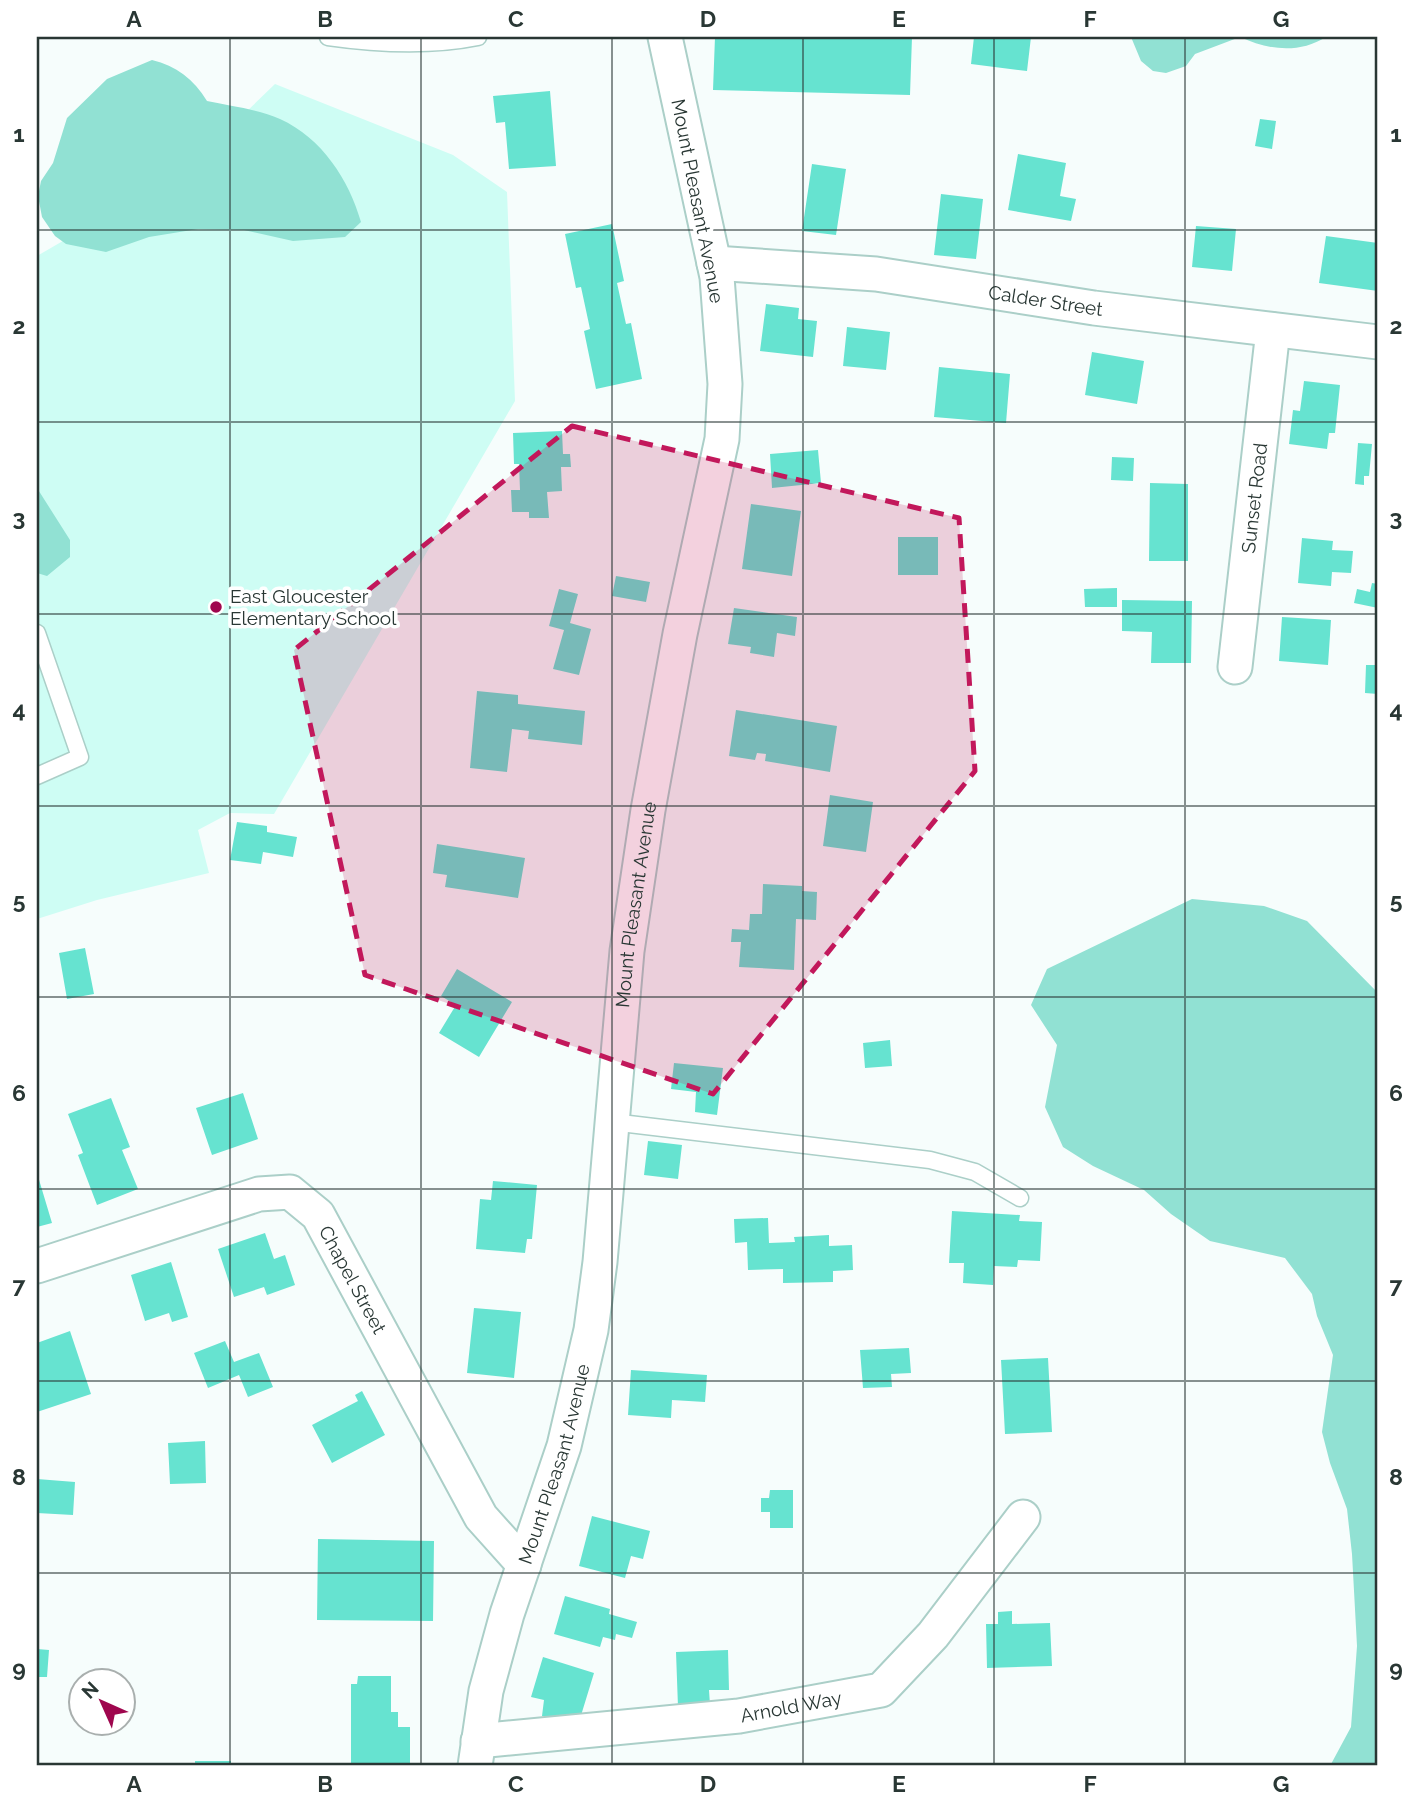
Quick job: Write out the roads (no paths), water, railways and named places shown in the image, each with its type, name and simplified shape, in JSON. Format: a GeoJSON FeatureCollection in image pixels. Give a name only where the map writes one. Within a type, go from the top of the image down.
{"type":"FeatureCollection","features":[{"type":"Feature","properties":{"kind":"street","name":"Mount Pleasant Avenue"},"geometry":{"type":"LineString","coordinates":[[476,1754],[486,1691],[507,1614],[564,1446],[590,1330],[600,1262],[627,951],[648,810],[680,634],[722,439],[725,384],[717,277],[665,37]]}},
{"type":"Feature","properties":{"kind":"street","name":"Calder Street"},"geometry":{"type":"LineString","coordinates":[[714,263],[876,274],[1094,308],[1378,342]]}},
{"type":"Feature","properties":{"kind":"street","name":"Sunset Road"},"geometry":{"type":"LineString","coordinates":[[1235,667],[1273,330]]}},
{"type":"Feature","properties":{"kind":"street","name":"Chapel Street"},"geometry":{"type":"LineString","coordinates":[[37,1266],[259,1194],[290,1192],[318,1215],[481,1517],[524,1564]]}},
{"type":"Feature","properties":{"kind":"street","name":"Arnold Way"},"geometry":{"type":"LineString","coordinates":[[476,1754],[739,1716],[881,1690],[933,1635],[1023,1517]]}},
{"type":"Feature","properties":{"kind":"lane"},"geometry":{"type":"LineString","coordinates":[[328,37],[383,44],[478,37]]}},
{"type":"Feature","properties":{"kind":"lane"},"geometry":{"type":"LineString","coordinates":[[37,634],[80,757],[37,776]]}},
{"type":"Feature","properties":{"kind":"lane"},"geometry":{"type":"LineString","coordinates":[[612,1122],[930,1160],[975,1172],[1020,1198]]}},
{"type":"Feature","properties":{"kind":"place","name":"East Gloucester Elementary School"},"geometry":{"type":"Point","coordinates":[216,607]}}]}
